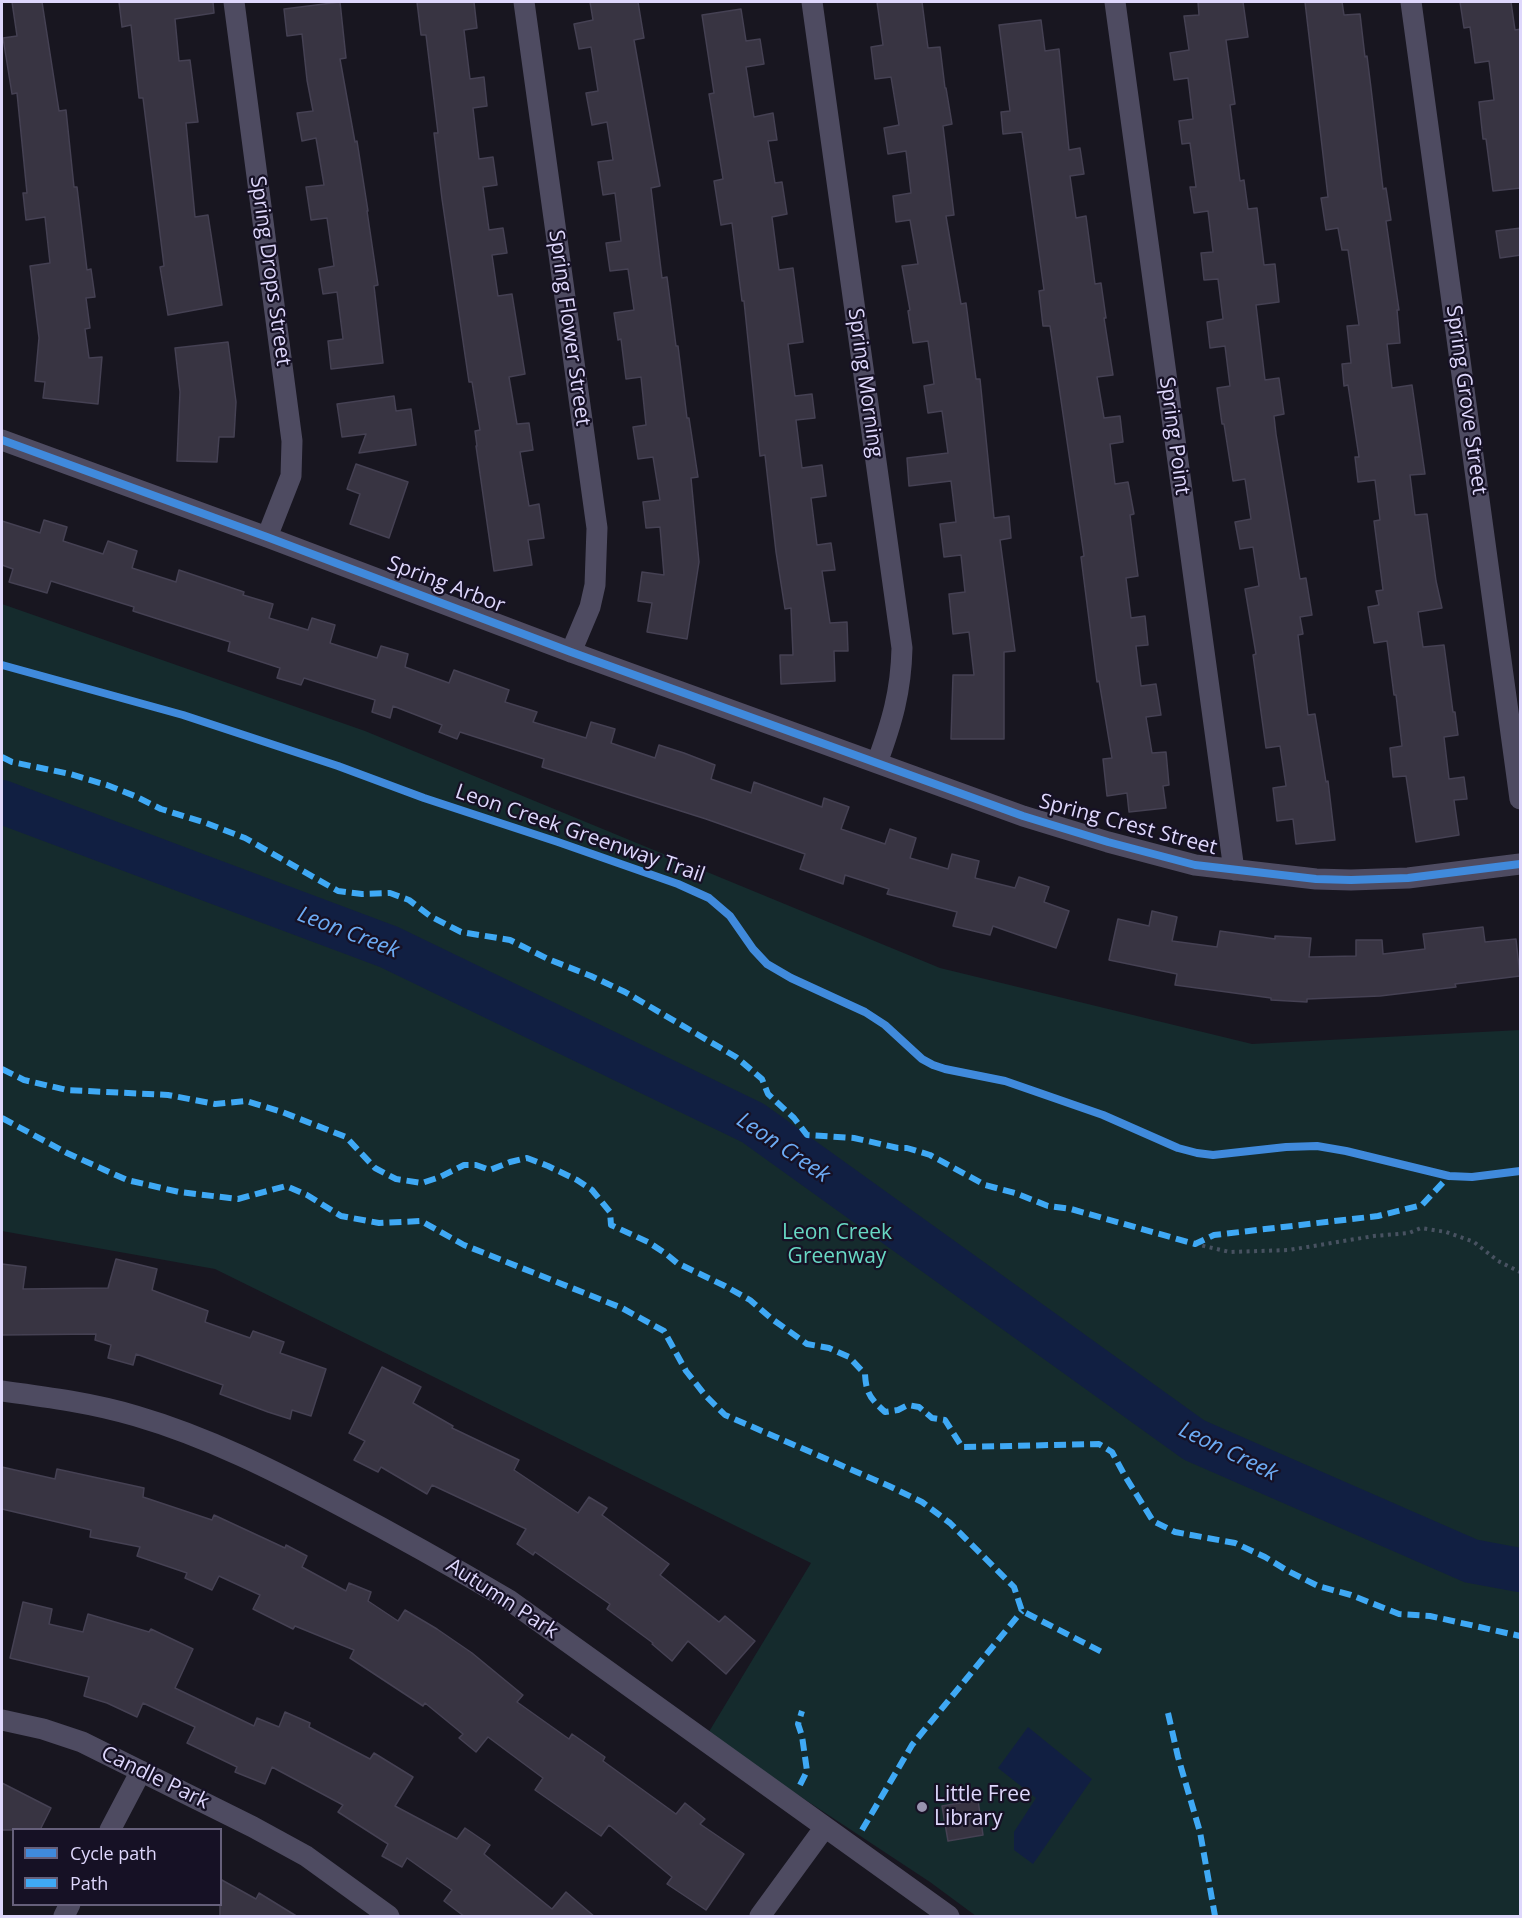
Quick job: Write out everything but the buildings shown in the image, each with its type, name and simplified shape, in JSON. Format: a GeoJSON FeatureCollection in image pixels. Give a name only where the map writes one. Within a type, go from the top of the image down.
{"type":"FeatureCollection","features":[{"type":"Feature","properties":{"kind":"street","name":"Spring Drops Street"},"geometry":{"type":"LineString","coordinates":[[234,2],[292,441],[291,476],[267,537]]}},
{"type":"Feature","properties":{"kind":"street","name":"Spring Flower Street"},"geometry":{"type":"LineString","coordinates":[[524,2],[597,528],[595,585],[590,607],[571,652]]}},
{"type":"Feature","properties":{"kind":"street","name":"Spring Morning"},"geometry":{"type":"LineString","coordinates":[[812,2],[902,648],[899,694],[877,763]]}},
{"type":"Feature","properties":{"kind":"street","name":"Spring Point"},"geometry":{"type":"LineString","coordinates":[[1115,2],[1234,870]]}},
{"type":"Feature","properties":{"kind":"street","name":"Spring Grove Street"},"geometry":{"type":"LineString","coordinates":[[1411,2],[1521,800]]}},
{"type":"Feature","properties":{"kind":"street","name":"Spring Arbor"},"geometry":{"type":"LineString","coordinates":[[2,440],[571,652],[877,763]]}},
{"type":"Feature","properties":{"kind":"street","name":"Spring Crest Street"},"geometry":{"type":"LineString","coordinates":[[877,763],[1023,816],[1195,865],[1351,880],[1408,878],[1521,864]]}},
{"type":"Feature","properties":{"kind":"street","name":"Autumn Park"},"geometry":{"type":"LineString","coordinates":[[2,1391],[62,1399],[135,1415],[206,1440],[275,1472],[439,1558],[509,1600],[949,1917]]}},
{"type":"Feature","properties":{"kind":"street","name":"Candle Park"},"geometry":{"type":"LineString","coordinates":[[2,1720],[43,1729],[82,1742],[253,1827],[306,1856],[389,1917]]}},
{"type":"Feature","properties":{"kind":"street"},"geometry":{"type":"LineString","coordinates":[[111,1828],[141,1771]]}},
{"type":"Feature","properties":{"kind":"street"},"geometry":{"type":"LineString","coordinates":[[760,1917],[825,1827]]}},
{"type":"Feature","properties":{"kind":"path"},"geometry":{"type":"LineString","coordinates":[[1195,1244],[1230,1252],[1289,1250],[1374,1236],[1409,1233],[1421,1228],[1446,1232],[1474,1242],[1498,1261],[1521,1272]]}},
{"type":"Feature","properties":{"kind":"green space","name":"Leon Creek Greenway"},"geometry":{"type":"Polygon","coordinates":[[[2,604],[365,731],[940,968],[1252,1044],[1520,1030],[1520,1916],[976,1916],[930,1882],[707,1735],[811,1563],[215,1269],[2,1231],[2,604]]]}},
{"type":"Feature","properties":{"kind":"water"},"geometry":{"type":"Polygon","coordinates":[[[1028,1727],[1092,1779],[1033,1864],[1014,1850],[1014,1832],[1036,1798],[998,1768],[1028,1727]]]}},
{"type":"Feature","properties":{"kind":"waterway","name":"Leon Creek"},"geometry":{"type":"LineString","coordinates":[[2,802],[389,947],[753,1123],[1194,1440],[1471,1561],[1520,1570]]}},
{"type":"Feature","properties":{"kind":"marked path"},"geometry":{"type":"LineString","coordinates":[[2,757],[12,762],[70,774],[107,785],[161,809],[245,838],[338,891],[362,894],[390,893],[409,900],[430,916],[461,932],[510,940],[625,992],[736,1057],[762,1079],[768,1094],[794,1118],[807,1135],[854,1138],[907,1148],[930,1155],[985,1185],[1015,1193],[1048,1206],[1071,1209],[1195,1244],[1214,1235],[1378,1216],[1422,1205],[1449,1176]]}},
{"type":"Feature","properties":{"kind":"marked path"},"geometry":{"type":"LineString","coordinates":[[2,1069],[24,1080],[67,1090],[168,1095],[215,1104],[246,1101],[282,1112],[346,1137],[375,1168],[396,1179],[422,1183],[464,1165],[476,1165],[490,1170],[527,1158],[577,1180],[592,1190],[610,1212],[611,1225],[648,1242],[677,1263],[750,1300],[807,1344],[829,1348],[849,1357],[865,1374],[870,1396],[885,1412],[898,1410],[908,1405],[919,1407],[932,1418],[945,1420],[962,1447],[1099,1444],[1112,1452],[1153,1521],[1175,1532],[1235,1543],[1318,1586],[1351,1595],[1399,1614],[1430,1616],[1520,1636]]}},
{"type":"Feature","properties":{"kind":"marked path"},"geometry":{"type":"LineString","coordinates":[[2,1118],[67,1153],[127,1180],[179,1192],[238,1199],[286,1186],[307,1195],[341,1216],[379,1223],[421,1221],[464,1245],[622,1308],[664,1331],[686,1371],[725,1415],[922,1502],[950,1523],[1014,1587],[1022,1611],[1104,1653]]}},
{"type":"Feature","properties":{"kind":"marked path"},"geometry":{"type":"LineString","coordinates":[[862,1830],[912,1745],[1022,1611]]}},
{"type":"Feature","properties":{"kind":"marked path"},"geometry":{"type":"LineString","coordinates":[[800,1785],[807,1771],[798,1724],[802,1711]]}},
{"type":"Feature","properties":{"kind":"marked path"},"geometry":{"type":"LineString","coordinates":[[1168,1713],[1200,1832],[1215,1916]]}},
{"type":"Feature","properties":{"kind":"cycle path"},"geometry":{"type":"LineString","coordinates":[[2,440],[571,652],[1023,816],[1108,842],[1195,865],[1316,879],[1408,878],[1520,864]]}},
{"type":"Feature","properties":{"kind":"cycle path","name":"Leon Creek Greenway Trail"},"geometry":{"type":"LineString","coordinates":[[2,665],[183,715],[338,766],[424,798],[678,884],[709,898],[730,916],[753,949],[767,964],[791,978],[865,1012],[885,1025],[922,1059],[933,1065],[1005,1081],[1103,1115],[1178,1148],[1213,1155],[1317,1146],[1449,1176],[1472,1177],[1520,1171]]}},
{"type":"Feature","properties":{"kind":"place","name":"Little Free Library"},"geometry":{"type":"Point","coordinates":[922,1807]}}]}
